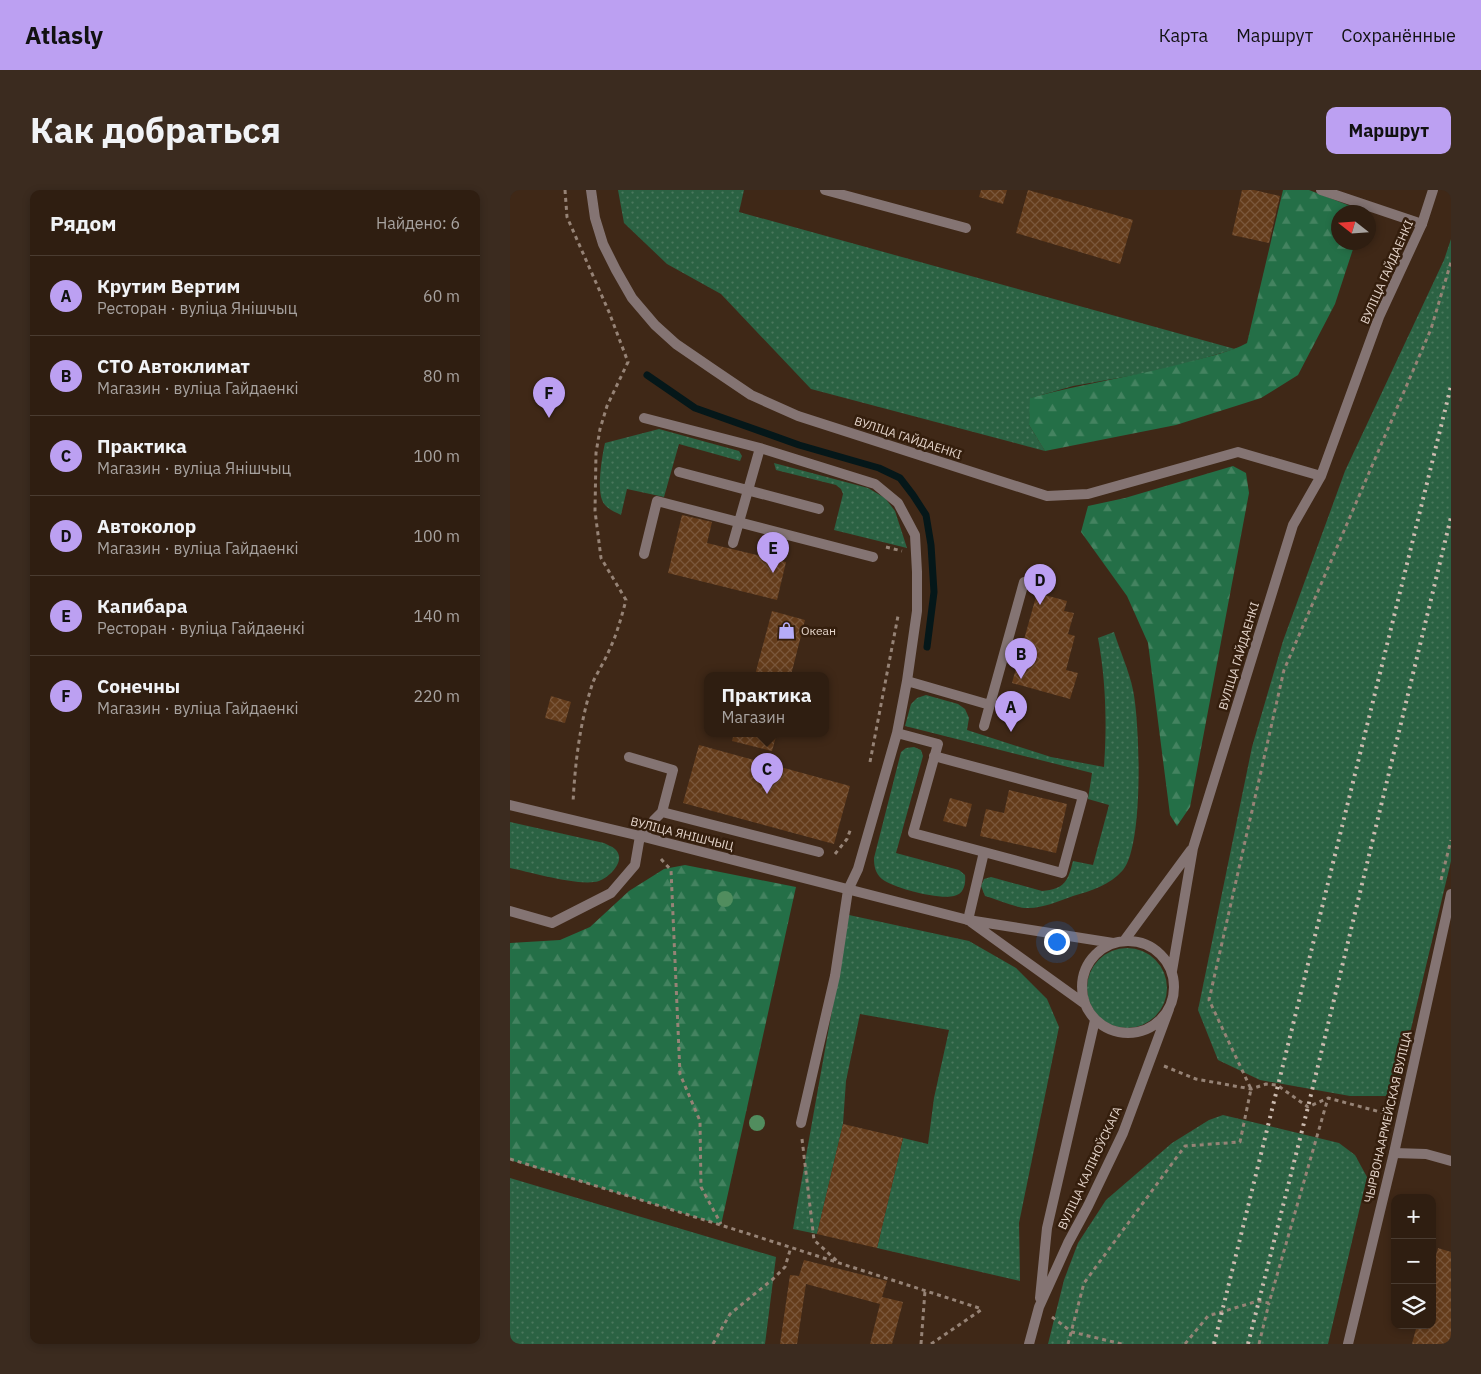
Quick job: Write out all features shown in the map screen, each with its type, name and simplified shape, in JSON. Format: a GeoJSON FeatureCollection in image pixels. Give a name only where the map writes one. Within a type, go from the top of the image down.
{"type":"FeatureCollection","features":[{"type":"Feature","properties":{"kind":"street","name":"ВУЛІЦА ГАЙДАЕНКІ"},"geometry":{"type":"LineString","coordinates":[[591,190],[595,218],[603,244],[632,298],[656,325],[676,344],[752,395],[798,416],[1047,496],[1088,494],[1238,452],[1321,476]]}},
{"type":"Feature","properties":{"kind":"street"},"geometry":{"type":"LineString","coordinates":[[825,190],[966,228]]}},
{"type":"Feature","properties":{"kind":"street"},"geometry":{"type":"LineString","coordinates":[[1321,190],[1422,224]]}},
{"type":"Feature","properties":{"kind":"street","name":"ВУЛІЦА ГАЙДАЕНКІ"},"geometry":{"type":"LineString","coordinates":[[1172,972],[1193,848],[1293,526],[1321,476],[1379,317],[1422,224],[1433,190]]}},
{"type":"Feature","properties":{"kind":"street"},"geometry":{"type":"LineString","coordinates":[[644,418],[760,448],[875,484],[898,503],[914,535],[917,572],[917,611],[897,733],[858,869],[848,890],[835,976],[801,1122]]}},
{"type":"Feature","properties":{"kind":"street"},"geometry":{"type":"LineString","coordinates":[[733,543],[760,448]]}},
{"type":"Feature","properties":{"kind":"street"},"geometry":{"type":"LineString","coordinates":[[679,472],[819,509]]}},
{"type":"Feature","properties":{"kind":"street"},"geometry":{"type":"LineString","coordinates":[[644,554],[657,501],[873,557]]}},
{"type":"Feature","properties":{"kind":"street"},"geometry":{"type":"LineString","coordinates":[[984,726],[1024,582]]}},
{"type":"Feature","properties":{"kind":"street"},"geometry":{"type":"LineString","coordinates":[[906,681],[990,705]]}},
{"type":"Feature","properties":{"kind":"street"},"geometry":{"type":"LineString","coordinates":[[897,733],[938,744],[934,756],[914,834],[1062,873],[1083,796],[934,756]]}},
{"type":"Feature","properties":{"kind":"street"},"geometry":{"type":"LineString","coordinates":[[510,911],[552,923],[611,893],[635,865],[640,836],[650,828],[654,820],[662,812],[674,770],[629,757]]}},
{"type":"Feature","properties":{"kind":"street","name":"ВУЛІЦА ЯНІШЧЫЦ"},"geometry":{"type":"LineString","coordinates":[[510,805],[640,836],[968,920],[1113,943]]}},
{"type":"Feature","properties":{"kind":"street"},"geometry":{"type":"LineString","coordinates":[[662,812],[819,852]]}},
{"type":"Feature","properties":{"kind":"street","name":"ВУЛІЦА ГАЙДАЕНКІ"},"geometry":{"type":"LineString","coordinates":[[1124,941],[1193,848]]}},
{"type":"Feature","properties":{"kind":"street"},"geometry":{"type":"LineString","coordinates":[[984,852],[968,920],[1085,1004]]}},
{"type":"Feature","properties":{"kind":"street","name":"ЧЫРВОНААРМЕЙСКАЯ ВУЛІЦА"},"geometry":{"type":"LineString","coordinates":[[1348,1344],[1394,1152],[1451,894]]}},
{"type":"Feature","properties":{"kind":"street"},"geometry":{"type":"LineString","coordinates":[[1169,1009],[1162,1019],[1152,1027],[1128,1034],[1116,1032],[1105,1028],[1095,1020],[1085,1004],[1082,988],[1083,976],[1087,965],[1094,956],[1103,948],[1113,943],[1124,941],[1142,943],[1157,951],[1166,960],[1172,972]]}},
{"type":"Feature","properties":{"kind":"street","name":"ВУЛІЦА КАЛІНОЎСКАГА"},"geometry":{"type":"LineString","coordinates":[[1029,1344],[1039,1307],[1068,1243],[1123,1133],[1173,996],[1172,972]]}},
{"type":"Feature","properties":{"kind":"street","name":"ВУЛІЦА КАЛІНОЎСКАГА"},"geometry":{"type":"LineString","coordinates":[[1039,1307],[1047,1228],[1095,1020]]}},
{"type":"Feature","properties":{"kind":"street"},"geometry":{"type":"LineString","coordinates":[[1394,1152],[1426,1154],[1451,1160]]}},
{"type":"Feature","properties":{"kind":"path"},"geometry":{"type":"LineString","coordinates":[[565,190],[568,217],[628,362],[607,406],[600,429],[596,453],[595,511],[602,558],[626,600],[620,624],[594,680],[583,717],[572,805],[579,807]]}},
{"type":"Feature","properties":{"kind":"path"},"geometry":{"type":"LineString","coordinates":[[1068,1344],[1084,1283],[1185,1146],[1240,1142],[1251,1089],[1209,1000],[1284,670],[1431,329],[1451,262]]}},
{"type":"Feature","properties":{"kind":"path"},"geometry":{"type":"LineString","coordinates":[[884,546],[902,551],[902,560]]}},
{"type":"Feature","properties":{"kind":"path"},"geometry":{"type":"LineString","coordinates":[[868,769],[900,608]]}},
{"type":"Feature","properties":{"kind":"path"},"geometry":{"type":"LineString","coordinates":[[830,860],[847,839],[853,822]]}},
{"type":"Feature","properties":{"kind":"path"},"geometry":{"type":"LineString","coordinates":[[659,857],[671,870],[680,1074],[700,1121],[701,1187],[721,1225]]}},
{"type":"Feature","properties":{"kind":"path"},"geometry":{"type":"LineString","coordinates":[[1150,1061],[1196,1079],[1251,1089],[1266,1084],[1277,1085],[1308,1107],[1328,1098],[1384,1114],[1401,1116]]}},
{"type":"Feature","properties":{"kind":"path"},"geometry":{"type":"LineString","coordinates":[[1259,1344],[1328,1098]]}},
{"type":"Feature","properties":{"kind":"path"},"geometry":{"type":"LineString","coordinates":[[801,1122],[814,1240],[840,1263]]}},
{"type":"Feature","properties":{"kind":"path"},"geometry":{"type":"LineString","coordinates":[[510,1159],[982,1309],[931,1344]]}},
{"type":"Feature","properties":{"kind":"path"},"geometry":{"type":"LineString","coordinates":[[713,1344],[730,1314],[785,1267],[791,1248]]}},
{"type":"Feature","properties":{"kind":"path"},"geometry":{"type":"LineString","coordinates":[[921,1344],[925,1291]]}},
{"type":"Feature","properties":{"kind":"path"},"geometry":{"type":"LineString","coordinates":[[1185,1344],[1208,1316],[1258,1301],[1269,1303]]}},
{"type":"Feature","properties":{"kind":"path"},"geometry":{"type":"LineString","coordinates":[[1039,1307],[1072,1332],[1122,1344]]}},
{"type":"Feature","properties":{"kind":"green space"},"geometry":{"type":"Polygon","coordinates":[[[618,190],[744,190],[739,212],[1235,349],[1163,370],[1073,386],[1031,398],[1029,425],[1045,451],[811,389],[721,294],[667,264],[624,223],[618,190]]]}},
{"type":"Feature","properties":{"kind":"green space"},"geometry":{"type":"Polygon","coordinates":[[[1283,190],[1309,190],[1348,205],[1331,205],[1331,250],[1353,250],[1335,304],[1298,375],[1261,398],[1176,425],[1045,451],[1029,425],[1030,398],[1220,354],[1247,343],[1283,190]]]}},
{"type":"Feature","properties":{"kind":"green space"},"geometry":{"type":"Polygon","coordinates":[[[1451,239],[1451,861],[1395,1096],[1350,1096],[1260,1080],[1218,1060],[1198,1010],[1252,747],[1283,641],[1345,471],[1444,260],[1451,239]]]}},
{"type":"Feature","properties":{"kind":"green space"},"geometry":{"type":"Polygon","coordinates":[[[659,429],[739,451],[742,456],[740,461],[679,444],[664,497],[627,489],[621,515],[612,511],[603,503],[600,487],[600,472],[605,443],[659,429]]]}},
{"type":"Feature","properties":{"kind":"green space"},"geometry":{"type":"Polygon","coordinates":[[[774,463],[868,488],[885,498],[895,511],[907,548],[834,530],[843,494],[841,489],[836,485],[776,470],[774,463]]]}},
{"type":"Feature","properties":{"kind":"green space"},"geometry":{"type":"Polygon","coordinates":[[[1233,466],[1246,473],[1249,493],[1190,807],[1177,826],[1170,815],[1148,643],[1127,596],[1081,532],[1088,506],[1125,498],[1233,466]]]}},
{"type":"Feature","properties":{"kind":"green space"},"geometry":{"type":"Polygon","coordinates":[[[1114,632],[1133,690],[1137,729],[1137,811],[1130,856],[1123,870],[1106,884],[1045,906],[1024,908],[985,896],[981,886],[984,879],[991,877],[1042,891],[1050,890],[1064,883],[1073,861],[1093,865],[1109,805],[1088,799],[1092,773],[905,726],[911,704],[917,698],[926,695],[958,704],[965,709],[969,718],[967,730],[1051,757],[1104,767],[1105,702],[1098,638],[1114,632]]]}},
{"type":"Feature","properties":{"kind":"green space"},"geometry":{"type":"Polygon","coordinates":[[[914,747],[921,750],[923,756],[896,853],[959,870],[965,875],[965,885],[960,893],[954,896],[928,895],[896,886],[882,879],[875,869],[874,858],[901,752],[906,748],[914,747]]]}},
{"type":"Feature","properties":{"kind":"green space"},"geometry":{"type":"Polygon","coordinates":[[[510,822],[604,843],[614,848],[618,853],[619,858],[616,868],[599,881],[580,882],[510,868],[510,822]]]}},
{"type":"Feature","properties":{"kind":"green space"},"geometry":{"type":"Polygon","coordinates":[[[685,865],[796,887],[721,1225],[510,1160],[510,943],[560,940],[590,927],[629,891],[664,869],[685,865]]]}},
{"type":"Feature","properties":{"kind":"green space"},"geometry":{"type":"Polygon","coordinates":[[[849,915],[969,941],[1016,968],[1047,999],[1059,1027],[1019,1223],[1020,1281],[877,1248],[903,1138],[928,1144],[934,1098],[949,1030],[860,1014],[846,1081],[843,1124],[817,1234],[793,1229],[849,915]]]}},
{"type":"Feature","properties":{"kind":"green space"},"geometry":{"type":"Polygon","coordinates":[[[1127,948],[1142,951],[1155,960],[1164,973],[1167,988],[1164,1003],[1155,1016],[1142,1025],[1127,1028],[1112,1025],[1099,1016],[1090,1003],[1087,988],[1090,973],[1099,960],[1112,951],[1127,948]]]}},
{"type":"Feature","properties":{"kind":"green space"},"geometry":{"type":"Polygon","coordinates":[[[1223,1115],[1339,1143],[1355,1155],[1367,1177],[1328,1344],[1048,1344],[1064,1280],[1078,1243],[1106,1200],[1172,1143],[1209,1120],[1223,1115]]]}},
{"type":"Feature","properties":{"kind":"green space"},"geometry":{"type":"Polygon","coordinates":[[[510,1178],[776,1257],[765,1344],[510,1344],[510,1178]]]}},
{"type":"Feature","properties":{"kind":"building"},"geometry":{"type":"Polygon","coordinates":[[[981,190],[1007,190],[1003,204],[979,197],[981,190]]]}},
{"type":"Feature","properties":{"kind":"building"},"geometry":{"type":"Polygon","coordinates":[[[1028,190],[1133,220],[1120,264],[1016,233],[1028,190]]]}},
{"type":"Feature","properties":{"kind":"building"},"geometry":{"type":"Polygon","coordinates":[[[1242,190],[1254,190],[1280,196],[1269,243],[1232,235],[1242,190]]]}},
{"type":"Feature","properties":{"kind":"building"},"geometry":{"type":"Polygon","coordinates":[[[682,515],[712,522],[707,543],[786,562],[777,600],[668,573],[682,515]]]}},
{"type":"Feature","properties":{"kind":"building"},"geometry":{"type":"Polygon","coordinates":[[[1037,593],[1067,601],[1064,611],[1074,613],[1068,634],[1075,636],[1066,670],[1078,673],[1070,699],[1012,683],[1037,593]]]}},
{"type":"Feature","properties":{"kind":"building"},"geometry":{"type":"Polygon","coordinates":[[[772,611],[805,620],[792,672],[756,672],[772,611]]]}},
{"type":"Feature","properties":{"kind":"building"},"geometry":{"type":"Polygon","coordinates":[[[551,696],[571,702],[565,723],[545,718],[551,696]]]}},
{"type":"Feature","properties":{"kind":"building"},"geometry":{"type":"Polygon","coordinates":[[[733,737],[776,737],[772,751],[732,741],[733,737]]]}},
{"type":"Feature","properties":{"kind":"building"},"geometry":{"type":"Polygon","coordinates":[[[699,745],[850,786],[834,844],[683,803],[699,745]]]}},
{"type":"Feature","properties":{"kind":"building"},"geometry":{"type":"Polygon","coordinates":[[[1009,790],[1067,804],[1056,853],[980,836],[986,809],[1004,813],[1009,790]]]}},
{"type":"Feature","properties":{"kind":"building"},"geometry":{"type":"Polygon","coordinates":[[[950,798],[972,804],[966,827],[943,821],[950,798]]]}},
{"type":"Feature","properties":{"kind":"building"},"geometry":{"type":"Polygon","coordinates":[[[843,1124],[903,1138],[877,1248],[817,1234],[843,1124]]]}},
{"type":"Feature","properties":{"kind":"building"},"geometry":{"type":"Polygon","coordinates":[[[1438,1248],[1451,1252],[1451,1344],[1412,1344],[1416,1329],[1436,1329],[1436,1255],[1438,1248]]]}},
{"type":"Feature","properties":{"kind":"building"},"geometry":{"type":"Polygon","coordinates":[[[804,1260],[887,1281],[882,1297],[903,1302],[892,1344],[870,1344],[880,1304],[806,1284],[797,1344],[780,1344],[790,1275],[799,1276],[804,1260]]]}},
{"type":"Feature","properties":{"kind":"waterway"},"geometry":{"type":"LineString","coordinates":[[647,375],[695,408],[799,445],[879,468],[900,478],[926,515],[931,545],[934,592],[927,647]]}},
{"type":"Feature","properties":{"kind":"railway"},"geometry":{"type":"LineString","coordinates":[[1214,1344],[1451,386]]}},
{"type":"Feature","properties":{"kind":"railway"},"geometry":{"type":"LineString","coordinates":[[1248,1344],[1308,1107],[1451,517]]}},
{"type":"Feature","properties":{"kind":"place","name":"Сонечны"},"geometry":{"type":"Point","coordinates":[549,418]}},
{"type":"Feature","properties":{"kind":"place","name":"Капибара"},"geometry":{"type":"Point","coordinates":[773,573]}},
{"type":"Feature","properties":{"kind":"place","name":"Автоколор"},"geometry":{"type":"Point","coordinates":[1040,605]}},
{"type":"Feature","properties":{"kind":"place","name":"Океан"},"geometry":{"type":"Point","coordinates":[787,631]}},
{"type":"Feature","properties":{"kind":"place","name":"СТО Автоклимат"},"geometry":{"type":"Point","coordinates":[1021,679]}},
{"type":"Feature","properties":{"kind":"place","name":"Крутим Вертим"},"geometry":{"type":"Point","coordinates":[1011,732]}},
{"type":"Feature","properties":{"kind":"place","name":"Практика"},"geometry":{"type":"Point","coordinates":[767,794]}}]}
